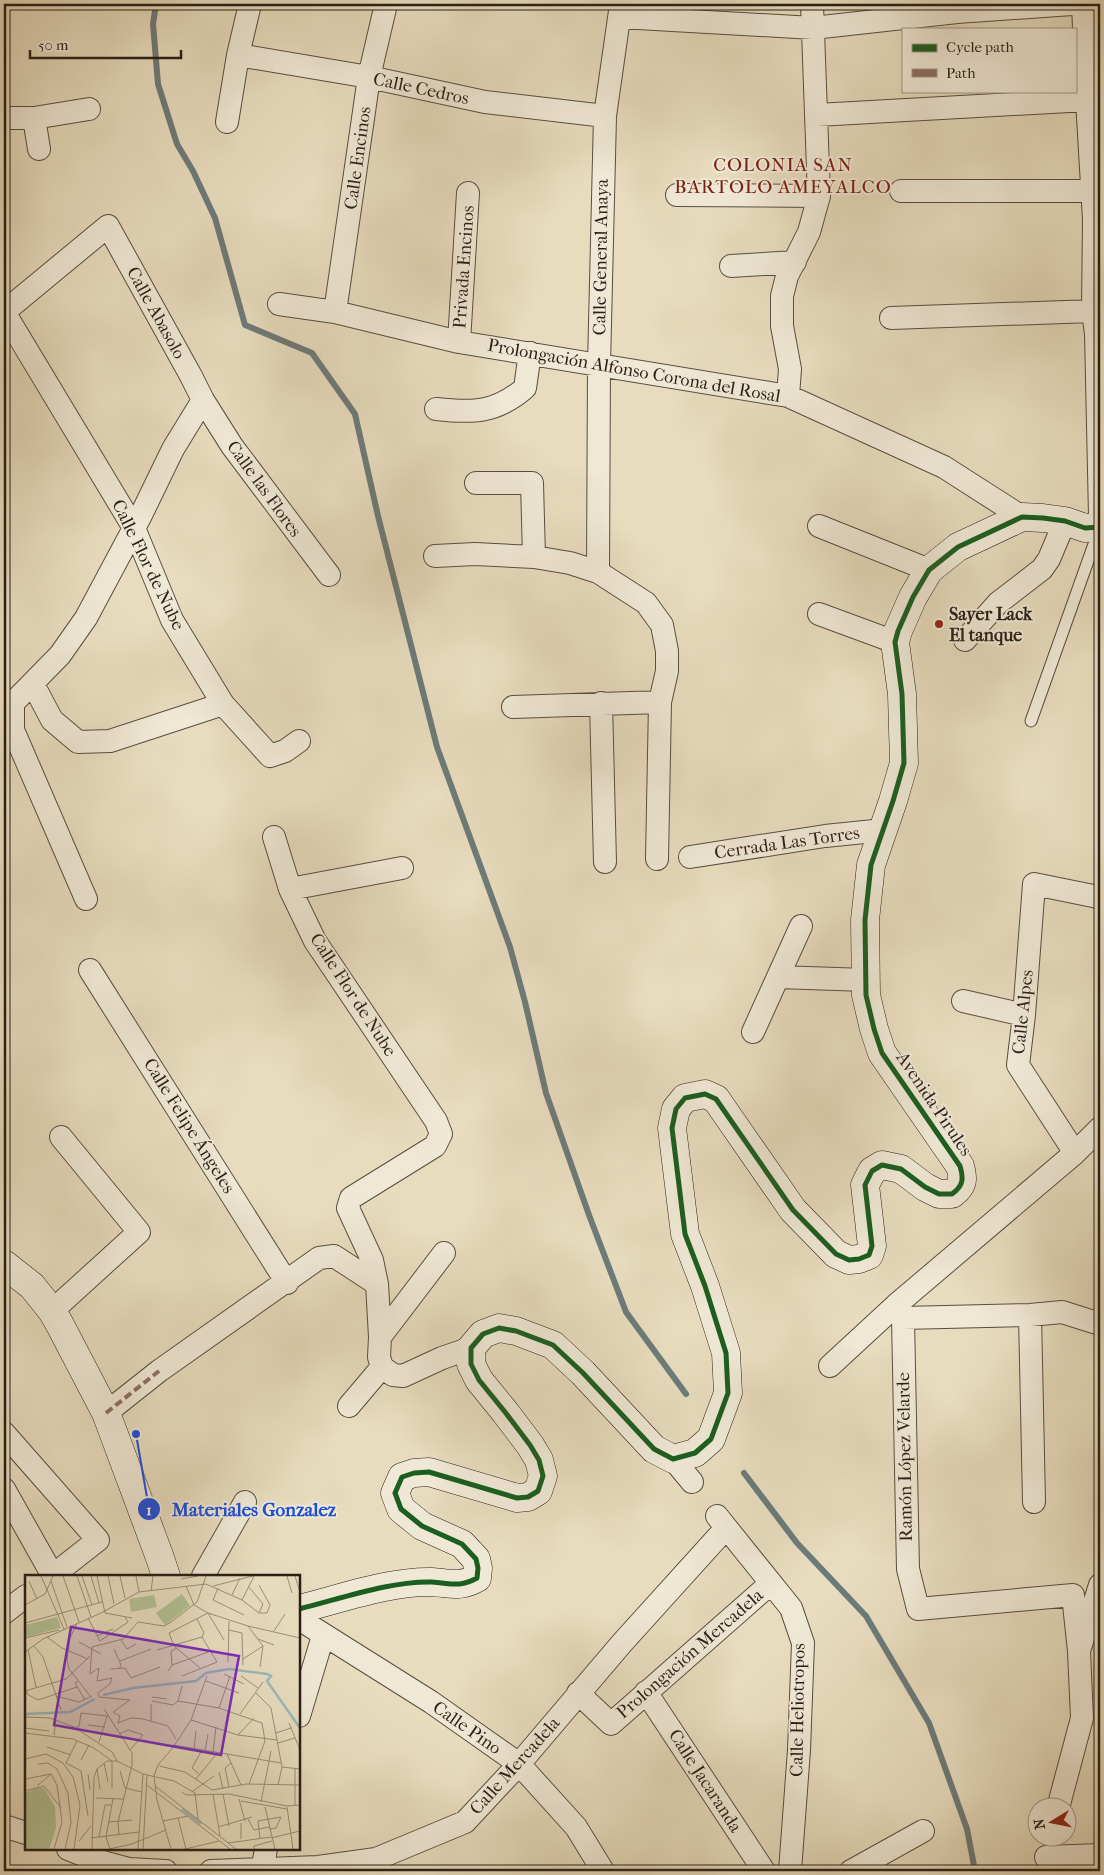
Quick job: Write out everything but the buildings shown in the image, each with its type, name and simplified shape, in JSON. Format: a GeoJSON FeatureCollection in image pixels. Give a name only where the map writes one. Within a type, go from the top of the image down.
{"type":"FeatureCollection","features":[{"type":"Feature","properties":{"kind":"street"},"geometry":{"type":"LineString","coordinates":[[227,122],[238,55],[250,4]]}},
{"type":"Feature","properties":{"kind":"street","name":"Calle Encinos"},"geometry":{"type":"LineString","coordinates":[[335,312],[369,77],[386,4]]}},
{"type":"Feature","properties":{"kind":"street"},"geometry":{"type":"LineString","coordinates":[[788,396],[790,369],[782,326],[782,296],[787,276],[809,232],[818,196],[817,115],[812,4]]}},
{"type":"Feature","properties":{"kind":"street"},"geometry":{"type":"LineString","coordinates":[[620,10],[813,28],[957,12],[1072,4]]}},
{"type":"Feature","properties":{"kind":"street"},"geometry":{"type":"LineString","coordinates":[[1084,4],[1093,44],[1087,100],[1092,192],[1097,220],[1093,311],[1098,335],[1092,530]]}},
{"type":"Feature","properties":{"kind":"street","name":"Calle General Anaya"},"geometry":{"type":"LineString","coordinates":[[598,572],[599,365],[605,116],[620,10]]}},
{"type":"Feature","properties":{"kind":"street","name":"Calle Cedros"},"geometry":{"type":"LineString","coordinates":[[238,55],[369,77],[485,102],[605,116]]}},
{"type":"Feature","properties":{"kind":"street"},"geometry":{"type":"LineString","coordinates":[[817,115],[1087,100]]}},
{"type":"Feature","properties":{"kind":"street"},"geometry":{"type":"LineString","coordinates":[[4,118],[34,118],[89,109]]}},
{"type":"Feature","properties":{"kind":"street"},"geometry":{"type":"LineString","coordinates":[[34,118],[39,149]]}},
{"type":"Feature","properties":{"kind":"street"},"geometry":{"type":"LineString","coordinates":[[901,191],[1092,192]]}},
{"type":"Feature","properties":{"kind":"street","name":"Privada Encinos"},"geometry":{"type":"LineString","coordinates":[[459,342],[468,193]]}},
{"type":"Feature","properties":{"kind":"street"},"geometry":{"type":"LineString","coordinates":[[677,195],[818,196]]}},
{"type":"Feature","properties":{"kind":"street","name":"Calle Abasolo"},"geometry":{"type":"LineString","coordinates":[[4,312],[108,226],[192,376],[203,400]]}},
{"type":"Feature","properties":{"kind":"street"},"geometry":{"type":"LineString","coordinates":[[731,266],[795,262]]}},
{"type":"Feature","properties":{"kind":"street","name":"Prolongación Alfonso Corona del Rosal"},"geometry":{"type":"LineString","coordinates":[[279,304],[335,312],[459,342],[788,396],[944,467],[1022,517]]}},
{"type":"Feature","properties":{"kind":"street"},"geometry":{"type":"LineString","coordinates":[[891,318],[1093,311]]}},
{"type":"Feature","properties":{"kind":"street","name":"Calle Flor de Nube"},"geometry":{"type":"LineString","coordinates":[[4,312],[134,528],[172,620],[223,704],[270,756],[285,751],[299,741]]}},
{"type":"Feature","properties":{"kind":"street"},"geometry":{"type":"LineString","coordinates":[[436,409],[461,412],[494,408],[511,400],[525,388],[530,353]]}},
{"type":"Feature","properties":{"kind":"street"},"geometry":{"type":"LineString","coordinates":[[9,731],[13,703],[60,655],[86,618],[173,449],[203,400]]}},
{"type":"Feature","properties":{"kind":"street","name":"Calle las Flores"},"geometry":{"type":"LineString","coordinates":[[203,400],[232,446],[329,575]]}},
{"type":"Feature","properties":{"kind":"street"},"geometry":{"type":"LineString","coordinates":[[476,483],[532,483],[534,557]]}},
{"type":"Feature","properties":{"kind":"street"},"geometry":{"type":"LineString","coordinates":[[1022,517],[1092,530]]}},
{"type":"Feature","properties":{"kind":"street","name":"Avenida Pirules"},"geometry":{"type":"LineString","coordinates":[[673,1459],[695,1453],[711,1440],[728,1393],[726,1353],[705,1286],[685,1234],[672,1128],[676,1109],[685,1098],[705,1094],[716,1100],[794,1210],[836,1254],[849,1260],[859,1259],[868,1254],[872,1246],[865,1185],[872,1171],[882,1165],[901,1168],[925,1187],[939,1194],[952,1194],[960,1188],[963,1177],[960,1166],[882,1053],[866,995],[865,920],[871,866],[904,763],[902,694],[892,641],[913,597],[929,570],[958,546],[1022,517]]}},
{"type":"Feature","properties":{"kind":"street"},"geometry":{"type":"LineString","coordinates":[[819,526],[929,570]]}},
{"type":"Feature","properties":{"kind":"street"},"geometry":{"type":"LineString","coordinates":[[964,640],[998,603],[1042,569],[1049,559],[1092,530]]}},
{"type":"Feature","properties":{"kind":"street"},"geometry":{"type":"LineString","coordinates":[[435,556],[475,554],[534,557],[570,563],[598,572],[646,604],[662,625],[667,651],[666,671],[660,702],[657,859]]}},
{"type":"Feature","properties":{"kind":"street"},"geometry":{"type":"LineString","coordinates":[[819,614],[892,641]]}},
{"type":"Feature","properties":{"kind":"street"},"geometry":{"type":"LineString","coordinates":[[32,684],[52,720],[78,742],[110,741],[223,704]]}},
{"type":"Feature","properties":{"kind":"street"},"geometry":{"type":"LineString","coordinates":[[513,707],[660,702]]}},
{"type":"Feature","properties":{"kind":"street"},"geometry":{"type":"LineString","coordinates":[[601,703],[605,862]]}},
{"type":"Feature","properties":{"kind":"street"},"geometry":{"type":"LineString","coordinates":[[4,708],[9,731],[86,898]]}},
{"type":"Feature","properties":{"kind":"street","name":"Cerrada Las Torres"},"geometry":{"type":"LineString","coordinates":[[690,857],[825,836],[884,830]]}},
{"type":"Feature","properties":{"kind":"street","name":"Calle Flor de Nube"},"geometry":{"type":"LineString","coordinates":[[274,837],[290,889],[314,941],[436,1121],[441,1134],[435,1146],[351,1198],[348,1208],[372,1260],[377,1284]]}},
{"type":"Feature","properties":{"kind":"street"},"geometry":{"type":"LineString","coordinates":[[290,889],[402,868]]}},
{"type":"Feature","properties":{"kind":"street","name":"Calle Alpes"},"geometry":{"type":"LineString","coordinates":[[1075,1153],[1018,1064],[1024,1015],[1034,884],[1098,897],[1100,899]]}},
{"type":"Feature","properties":{"kind":"street"},"geometry":{"type":"LineString","coordinates":[[753,1032],[801,926]]}},
{"type":"Feature","properties":{"kind":"street","name":"Calle Felipe Ángeles"},"geometry":{"type":"LineString","coordinates":[[90,970],[287,1283]]}},
{"type":"Feature","properties":{"kind":"street"},"geometry":{"type":"LineString","coordinates":[[778,977],[866,980]]}},
{"type":"Feature","properties":{"kind":"street"},"geometry":{"type":"LineString","coordinates":[[963,1001],[1024,1015]]}},
{"type":"Feature","properties":{"kind":"street"},"geometry":{"type":"LineString","coordinates":[[830,1366],[900,1312],[1100,1128]]}},
{"type":"Feature","properties":{"kind":"street"},"geometry":{"type":"LineString","coordinates":[[52,1310],[140,1232],[62,1137]]}},
{"type":"Feature","properties":{"kind":"street"},"geometry":{"type":"LineString","coordinates":[[380,1337],[444,1254]]}},
{"type":"Feature","properties":{"kind":"street"},"geometry":{"type":"LineString","coordinates":[[106,1413],[159,1371],[287,1283],[320,1258],[334,1256],[377,1284],[380,1337],[379,1357],[382,1367],[393,1375],[403,1376],[442,1358],[471,1348],[483,1334],[499,1328],[516,1331],[553,1345],[583,1373],[654,1449],[673,1459],[692,1482]]}},
{"type":"Feature","properties":{"kind":"street"},"geometry":{"type":"LineString","coordinates":[[4,1264],[32,1286],[52,1310],[106,1413],[166,1575]]}},
{"type":"Feature","properties":{"kind":"street"},"geometry":{"type":"LineString","coordinates":[[900,1312],[1030,1315],[1062,1312],[1100,1324]]}},
{"type":"Feature","properties":{"kind":"street","name":"Ramón López Velarde"},"geometry":{"type":"LineString","coordinates":[[900,1312],[908,1569],[918,1608],[1073,1595],[1079,1651]]}},
{"type":"Feature","properties":{"kind":"street"},"geometry":{"type":"LineString","coordinates":[[1030,1315],[1034,1502]]}},
{"type":"Feature","properties":{"kind":"street"},"geometry":{"type":"LineString","coordinates":[[300,1609],[408,1583],[432,1582],[457,1585],[468,1583],[477,1578],[478,1568],[476,1559],[462,1544],[422,1526],[400,1509],[395,1494],[402,1477],[414,1473],[429,1472],[517,1498],[528,1497],[538,1491],[543,1476],[539,1460],[530,1445],[479,1380],[471,1364],[471,1348]]}},
{"type":"Feature","properties":{"kind":"street"},"geometry":{"type":"LineString","coordinates":[[349,1406],[382,1367]]}},
{"type":"Feature","properties":{"kind":"street"},"geometry":{"type":"LineString","coordinates":[[4,1433],[98,1540],[53,1575]]}},
{"type":"Feature","properties":{"kind":"street"},"geometry":{"type":"LineString","coordinates":[[4,1489],[51,1575]]}},
{"type":"Feature","properties":{"kind":"street"},"geometry":{"type":"LineString","coordinates":[[204,1575],[244,1502]]}},
{"type":"Feature","properties":{"kind":"street","name":"Calle Heliotropos"},"geometry":{"type":"LineString","coordinates":[[722,1522],[790,1608],[803,1643],[790,1871]]}},
{"type":"Feature","properties":{"kind":"street","name":"Calle Mercadela"},"geometry":{"type":"LineString","coordinates":[[211,1871],[263,1863],[318,1866],[376,1859],[466,1822],[519,1764],[722,1522]]}},
{"type":"Feature","properties":{"kind":"street","name":"Prolongación Mercadela"},"geometry":{"type":"LineString","coordinates":[[578,1693],[611,1724],[770,1584]]}},
{"type":"Feature","properties":{"kind":"street"},"geometry":{"type":"LineString","coordinates":[[1062,1798],[1091,1718],[1079,1651],[1100,1585]]}},
{"type":"Feature","properties":{"kind":"street"},"geometry":{"type":"LineString","coordinates":[[4,1613],[25,1597]]}},
{"type":"Feature","properties":{"kind":"street","name":"Calle Pino"},"geometry":{"type":"LineString","coordinates":[[300,1620],[323,1636],[431,1702],[519,1764],[576,1827],[603,1871]]}},
{"type":"Feature","properties":{"kind":"street"},"geometry":{"type":"LineString","coordinates":[[300,1713],[323,1636]]}},
{"type":"Feature","properties":{"kind":"street","name":"Calle Jacaranda"},"geometry":{"type":"LineString","coordinates":[[646,1692],[764,1871]]}},
{"type":"Feature","properties":{"kind":"street"},"geometry":{"type":"LineString","coordinates":[[4,1826],[25,1833]]}},
{"type":"Feature","properties":{"kind":"street"},"geometry":{"type":"LineString","coordinates":[[851,1871],[923,1832]]}},
{"type":"Feature","properties":{"kind":"street"},"geometry":{"type":"LineString","coordinates":[[71,1850],[96,1860],[129,1868],[166,1871]]}},
{"type":"Feature","properties":{"kind":"street"},"geometry":{"type":"LineString","coordinates":[[1047,1855],[1100,1855]]}},
{"type":"Feature","properties":{"kind":"lane"},"geometry":{"type":"LineString","coordinates":[[1030,721],[1092,530]]}},
{"type":"Feature","properties":{"kind":"waterway"},"geometry":{"type":"LineString","coordinates":[[156,4],[153,24],[158,84],[177,144],[193,171],[215,218],[245,325],[312,353],[355,414],[378,516],[437,747],[510,947],[546,1093],[626,1312],[686,1394]]}},
{"type":"Feature","properties":{"kind":"waterway"},"geometry":{"type":"LineString","coordinates":[[744,1473],[797,1543],[866,1616],[929,1723],[967,1829],[975,1871]]}},
{"type":"Feature","properties":{"kind":"marked path"},"geometry":{"type":"LineString","coordinates":[[106,1413],[159,1371]]}},
{"type":"Feature","properties":{"kind":"cycle path"},"geometry":{"type":"LineString","coordinates":[[300,1609],[399,1584],[416,1582],[460,1584],[477,1578],[478,1568],[476,1559],[462,1544],[422,1526],[401,1509],[395,1493],[402,1477],[414,1473],[429,1472],[517,1498],[528,1497],[538,1491],[543,1476],[539,1460],[530,1445],[479,1380],[471,1364],[471,1348],[483,1334],[499,1328],[516,1331],[553,1345],[583,1373],[654,1449],[673,1459],[695,1453],[711,1439],[728,1393],[726,1353],[705,1286],[685,1234],[672,1128],[676,1109],[685,1098],[705,1094],[716,1099],[793,1210],[836,1254],[849,1260],[869,1255],[872,1246],[865,1185],[872,1171],[882,1165],[901,1169],[925,1187],[939,1194],[952,1194],[958,1188],[962,1178],[960,1166],[882,1053],[866,995],[865,920],[871,865],[904,763],[902,694],[895,642],[913,597],[929,570],[958,547],[1022,517],[1065,521],[1085,528],[1100,527]]}},
{"type":"Feature","properties":{"kind":"place","name":"Sayer Lack El tanque"},"geometry":{"type":"Point","coordinates":[939,624]}},
{"type":"Feature","properties":{"kind":"place","name":"Materiales Gonzalez"},"geometry":{"type":"Point","coordinates":[136,1434]}},
{"type":"Feature","properties":{"kind":"district","name":"COLONIA SAN BARTOLO AMEYALCO"},"geometry":{"type":"Point","coordinates":[783,176]}}]}
